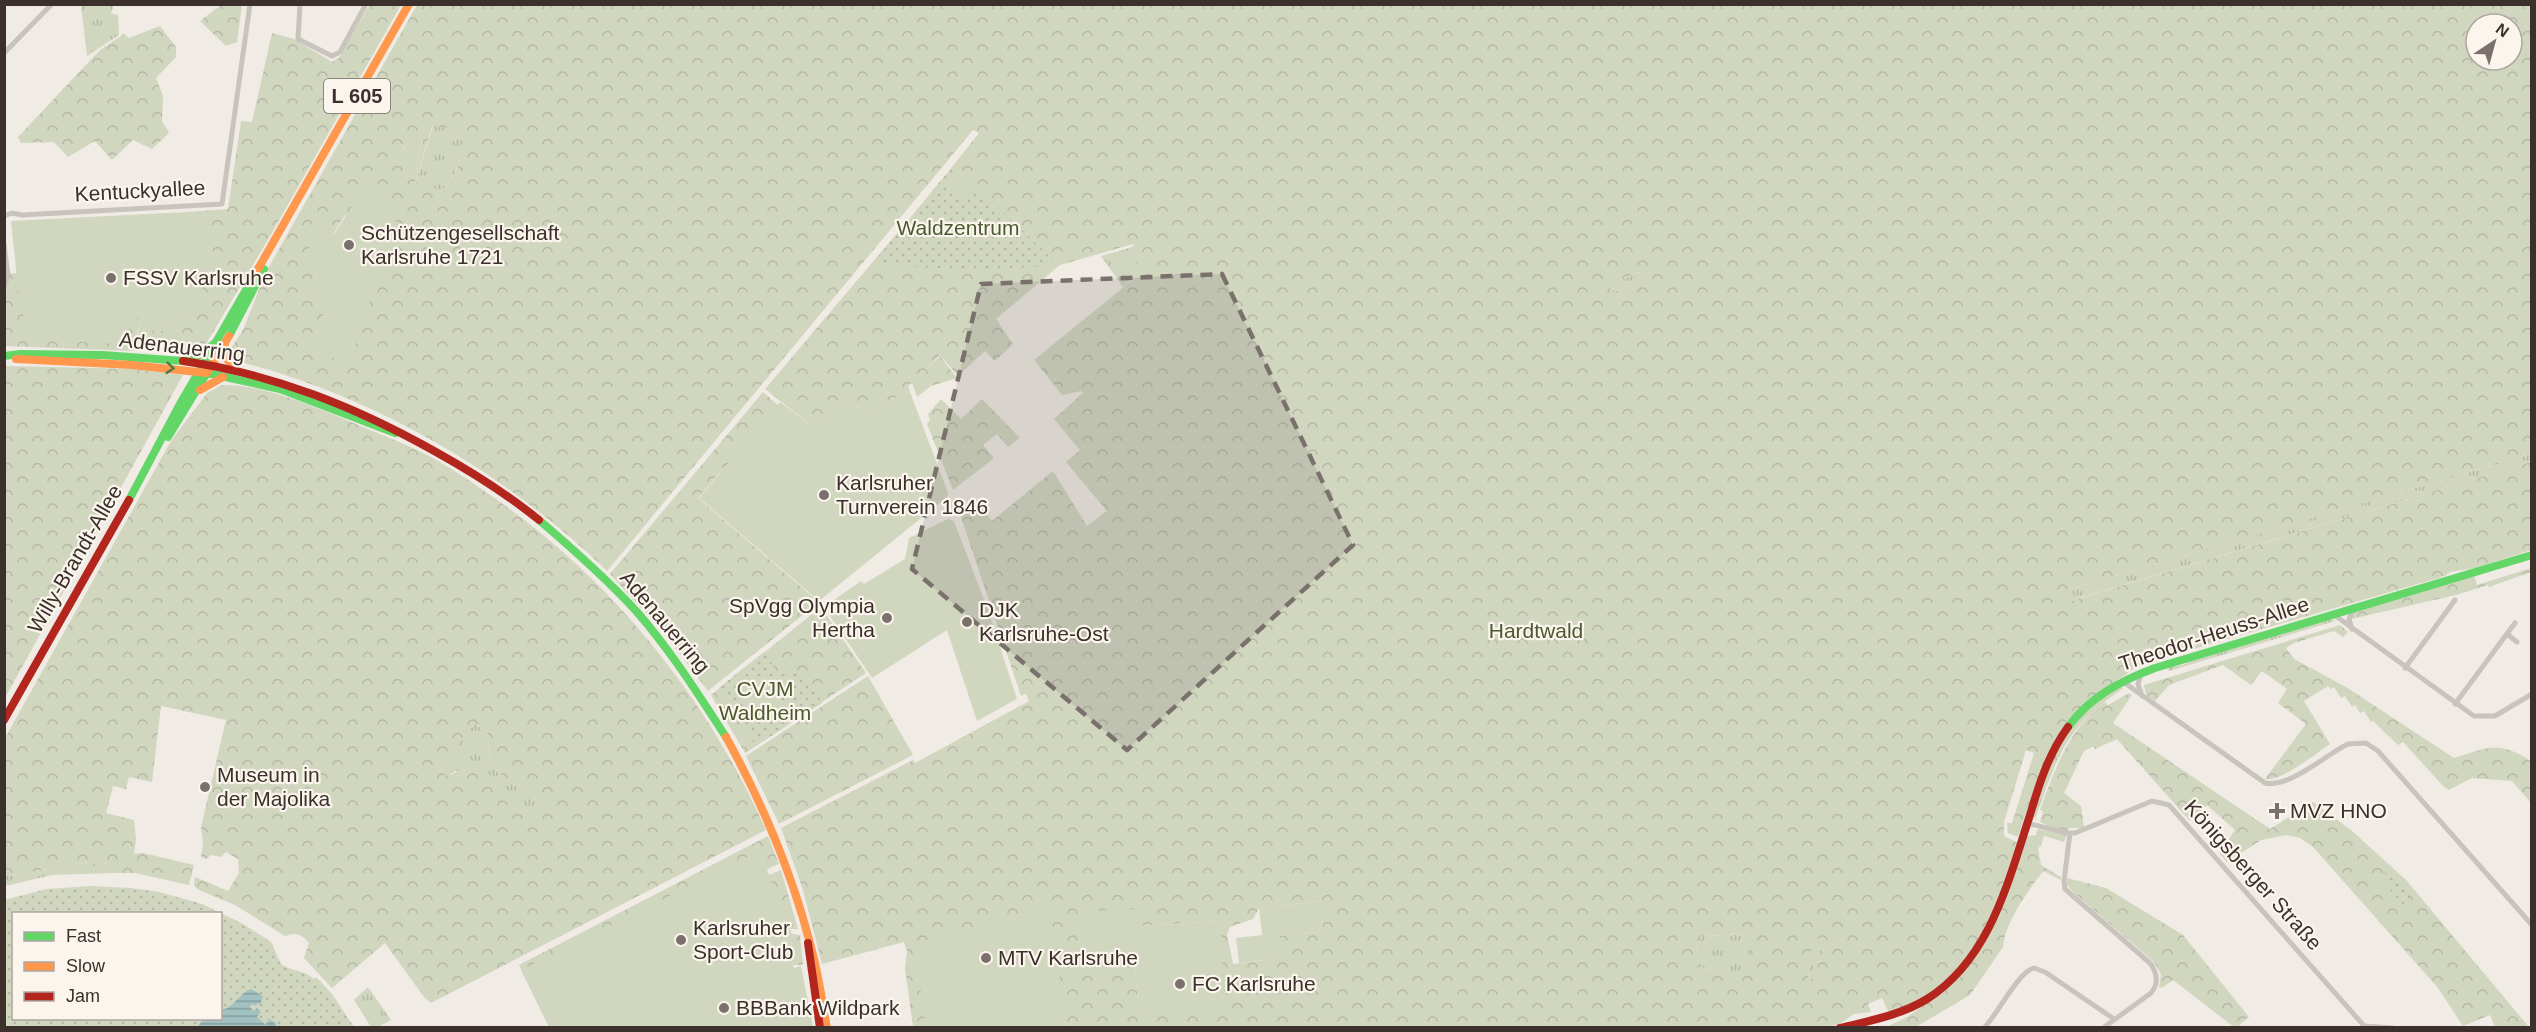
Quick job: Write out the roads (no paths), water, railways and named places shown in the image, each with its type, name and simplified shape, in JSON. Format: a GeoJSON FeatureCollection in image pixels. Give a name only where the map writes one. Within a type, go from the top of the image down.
{"type":"FeatureCollection","features":[{"type":"Feature","properties":{"kind":"main road","name":"Willy-Brandt-Allee"},"geometry":{"type":"LineString","coordinates":[[4,720],[159,447],[192,397],[203,372],[203,363],[409,4]]}},
{"type":"Feature","properties":{"kind":"main road","name":"Willy-Brandt-Allee"},"geometry":{"type":"LineString","coordinates":[[159,447],[203,372],[212,365],[225,345],[259,279],[273,244]]}},
{"type":"Feature","properties":{"kind":"main road"},"geometry":{"type":"LineString","coordinates":[[182,361],[200,355],[216,342]]}},
{"type":"Feature","properties":{"kind":"main road"},"geometry":{"type":"LineString","coordinates":[[225,345],[228,361],[243,371]]}},
{"type":"Feature","properties":{"kind":"main road","name":"Adenauerring"},"geometry":{"type":"LineString","coordinates":[[4,357],[20,354],[103,355],[203,363],[243,371],[302,389],[387,424],[414,439],[479,477],[547,526],[611,585],[666,647],[713,712],[752,783],[787,864],[817,968],[827,1028]]}},
{"type":"Feature","properties":{"kind":"main road","name":"Adenauerring"},"geometry":{"type":"LineString","coordinates":[[4,357],[53,362],[132,365],[227,376],[307,398],[414,439]]}},
{"type":"Feature","properties":{"kind":"main road"},"geometry":{"type":"LineString","coordinates":[[192,397],[211,382],[227,376]]}},
{"type":"Feature","properties":{"kind":"main road","name":"Theodor-Heuss-Allee"},"geometry":{"type":"LineString","coordinates":[[1840,1028],[1873,1024],[1911,1009],[1930,998],[1951,981],[1971,959],[1986,935],[2001,902],[2043,774],[2063,734],[2091,702],[2122,681],[2142,672],[2532,555]]}},
{"type":"Feature","properties":{"kind":"main road","name":"Adenauerring"},"geometry":{"type":"LineString","coordinates":[[808,937],[820,1028]]}},
{"type":"Feature","properties":{"kind":"street"},"geometry":{"type":"LineString","coordinates":[[4,53],[52,4]]}},
{"type":"Feature","properties":{"kind":"street","name":"Kentuckyallee"},"geometry":{"type":"LineString","coordinates":[[4,216],[12,213],[22,215],[222,204],[250,4]]}},
{"type":"Feature","properties":{"kind":"street"},"geometry":{"type":"LineString","coordinates":[[300,4],[298,39],[332,56],[340,52],[366,4]]}},
{"type":"Feature","properties":{"kind":"street"},"geometry":{"type":"LineString","coordinates":[[4,244],[6,276],[4,288]]}},
{"type":"Feature","properties":{"kind":"street"},"geometry":{"type":"LineString","coordinates":[[2405,668],[2455,600]]}},
{"type":"Feature","properties":{"kind":"street"},"geometry":{"type":"LineString","coordinates":[[2353,630],[2349,619],[2354,608]]}},
{"type":"Feature","properties":{"kind":"street"},"geometry":{"type":"LineString","coordinates":[[2333,614],[2474,716],[2487,717],[2504,711],[2532,694]]}},
{"type":"Feature","properties":{"kind":"street"},"geometry":{"type":"LineString","coordinates":[[2455,704],[2515,623]]}},
{"type":"Feature","properties":{"kind":"street"},"geometry":{"type":"LineString","coordinates":[[2507,634],[2517,642]]}},
{"type":"Feature","properties":{"kind":"street"},"geometry":{"type":"LineString","coordinates":[[2142,672],[2138,682],[2142,696]]}},
{"type":"Feature","properties":{"kind":"street"},"geometry":{"type":"LineString","coordinates":[[2122,681],[2256,779],[2272,785],[2286,781],[2348,744],[2358,742],[2370,745],[2399,774],[2532,925]]}},
{"type":"Feature","properties":{"kind":"street","name":"Königsberger Straße"},"geometry":{"type":"LineString","coordinates":[[2027,823],[2070,833],[2086,830],[2152,801],[2169,805],[2366,1027],[2393,1028]]}},
{"type":"Feature","properties":{"kind":"street"},"geometry":{"type":"LineString","coordinates":[[2070,833],[2071,844],[2064,874],[2065,889],[2151,964],[2156,974],[2156,986],[2151,993],[2103,1028]]}},
{"type":"Feature","properties":{"kind":"street"},"geometry":{"type":"LineString","coordinates":[[1984,1028],[2025,973],[2034,968],[2042,970],[2114,1019]]}},
{"type":"Feature","properties":{"kind":"water"},"geometry":{"type":"Polygon","coordinates":[[[251,989],[263,996],[260,1005],[252,1004],[250,1007],[254,1011],[257,1008],[261,1012],[257,1017],[266,1025],[269,1021],[267,1018],[277,1027],[197,1027],[203,1020],[222,1020],[222,1010],[229,1007],[251,989]]]}},
{"type":"Feature","properties":{"kind":"place","name":"Schützengesellschaft Karlsruhe 1721"},"geometry":{"type":"Point","coordinates":[349,245]}},
{"type":"Feature","properties":{"kind":"place","name":"FSSV Karlsruhe"},"geometry":{"type":"Point","coordinates":[111,278]}},
{"type":"Feature","properties":{"kind":"place","name":"Karlsruher Turnverein 1846"},"geometry":{"type":"Point","coordinates":[824,495]}},
{"type":"Feature","properties":{"kind":"place","name":"SpVgg Olympia Hertha"},"geometry":{"type":"Point","coordinates":[887,618]}},
{"type":"Feature","properties":{"kind":"place","name":"DJK Karlsruhe-Ost"},"geometry":{"type":"Point","coordinates":[967,622]}},
{"type":"Feature","properties":{"kind":"place","name":"Museum in der Majolika"},"geometry":{"type":"Point","coordinates":[205,787]}},
{"type":"Feature","properties":{"kind":"place","name":"MVZ HNO"},"geometry":{"type":"Point","coordinates":[2277,811]}},
{"type":"Feature","properties":{"kind":"place","name":"Karlsruher Sport-Club"},"geometry":{"type":"Point","coordinates":[681,940]}},
{"type":"Feature","properties":{"kind":"place","name":"MTV Karlsruhe"},"geometry":{"type":"Point","coordinates":[986,958]}},
{"type":"Feature","properties":{"kind":"place","name":"FC Karlsruhe"},"geometry":{"type":"Point","coordinates":[1180,984]}},
{"type":"Feature","properties":{"kind":"place","name":"BBBank Wildpark"},"geometry":{"type":"Point","coordinates":[724,1008]}},
{"type":"Feature","properties":{"kind":"park label","name":"Waldzentrum"},"geometry":{"type":"Point","coordinates":[958,228]}},
{"type":"Feature","properties":{"kind":"park label","name":"Hardtwald"},"geometry":{"type":"Point","coordinates":[1536,631]}},
{"type":"Feature","properties":{"kind":"park label","name":"CVJM Waldheim"},"geometry":{"type":"Point","coordinates":[765,701]}}]}
